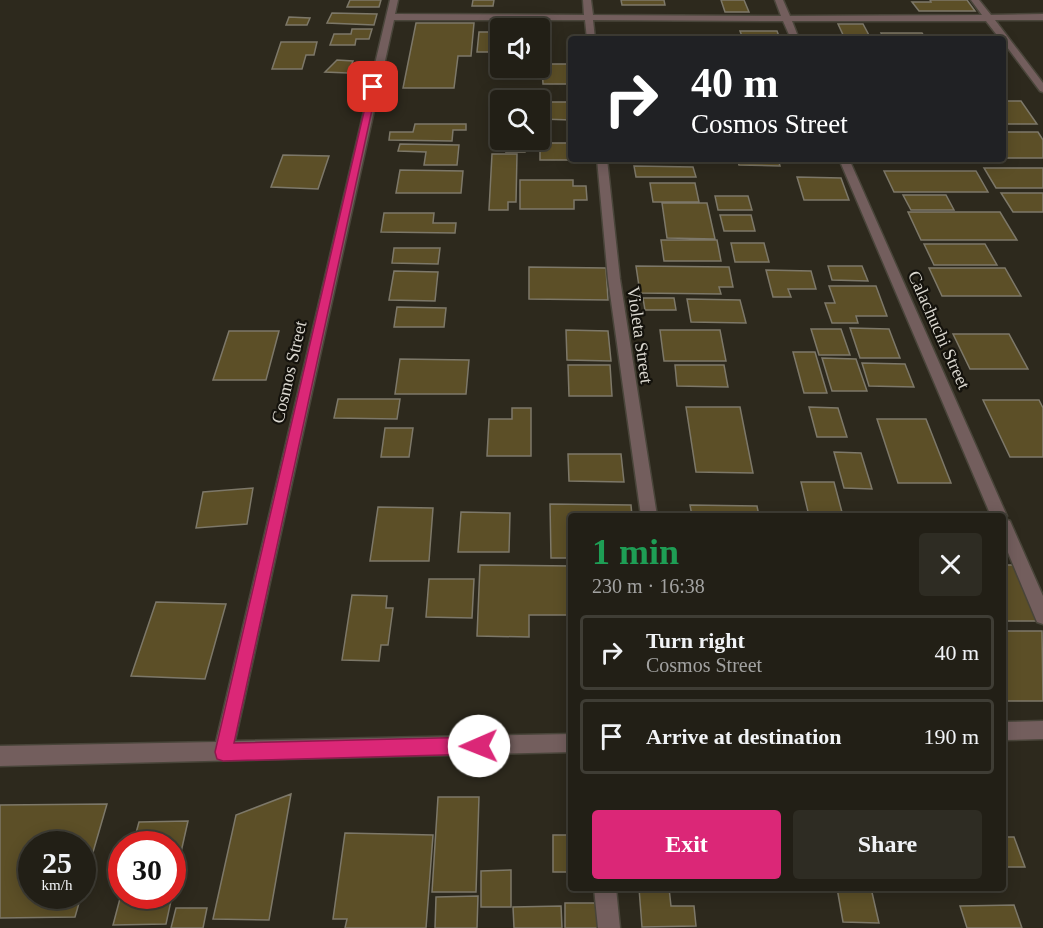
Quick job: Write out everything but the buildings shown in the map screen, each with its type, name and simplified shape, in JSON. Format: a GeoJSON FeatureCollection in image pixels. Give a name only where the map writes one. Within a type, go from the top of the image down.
{"type":"FeatureCollection","features":[{"type":"Feature","properties":{"kind":"street","name":"Cosmos Street"},"geometry":{"type":"LineString","coordinates":[[223,752],[394,0]]}},
{"type":"Feature","properties":{"kind":"street"},"geometry":{"type":"LineString","coordinates":[[587,0],[591,36]]}},
{"type":"Feature","properties":{"kind":"street"},"geometry":{"type":"LineString","coordinates":[[780,0],[794,36]]}},
{"type":"Feature","properties":{"kind":"street"},"geometry":{"type":"LineString","coordinates":[[975,0],[1003,36]]}},
{"type":"Feature","properties":{"kind":"street"},"geometry":{"type":"LineString","coordinates":[[390,17],[589,19],[1043,17]]}},
{"type":"Feature","properties":{"kind":"street"},"geometry":{"type":"LineString","coordinates":[[1006,40],[1043,88]]}},
{"type":"Feature","properties":{"kind":"street","name":"Violeta Street"},"geometry":{"type":"LineString","coordinates":[[602,162],[614,279],[649,513]]}},
{"type":"Feature","properties":{"kind":"street","name":"Calachuchi Street"},"geometry":{"type":"LineString","coordinates":[[845,162],[998,513]]}},
{"type":"Feature","properties":{"kind":"street"},"geometry":{"type":"LineString","coordinates":[[1006,531],[1043,616]]}},
{"type":"Feature","properties":{"kind":"street"},"geometry":{"type":"LineString","coordinates":[[1006,730],[1043,730]]}},
{"type":"Feature","properties":{"kind":"street"},"geometry":{"type":"LineString","coordinates":[[0,756],[568,743]]}},
{"type":"Feature","properties":{"kind":"street"},"geometry":{"type":"LineString","coordinates":[[605,891],[609,928]]}},
{"type":"Feature","properties":{"kind":"route"},"geometry":{"type":"LineString","coordinates":[[373,87],[223,752],[479,746]]}}]}
